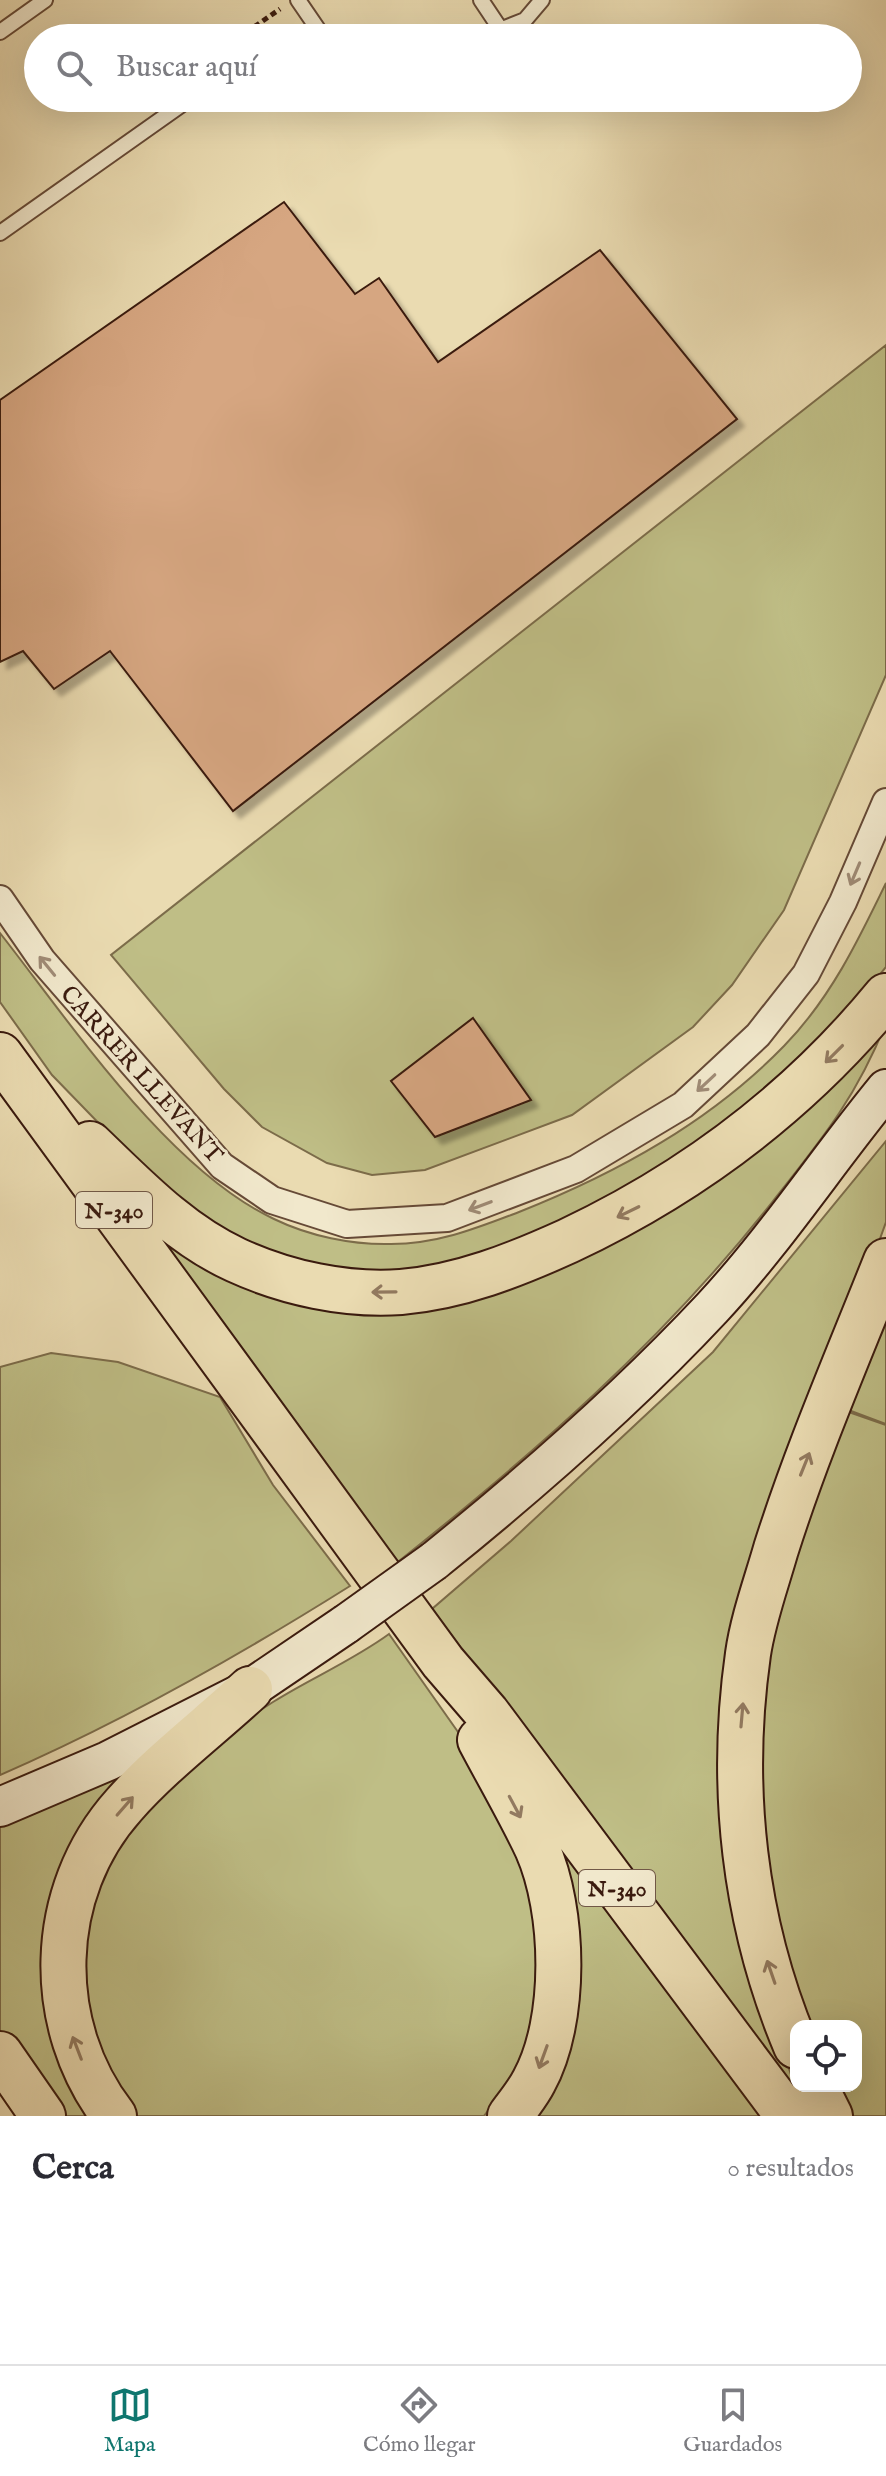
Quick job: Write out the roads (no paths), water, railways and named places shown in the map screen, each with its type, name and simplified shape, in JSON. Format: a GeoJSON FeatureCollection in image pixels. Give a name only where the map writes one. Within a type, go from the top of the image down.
{"type":"FeatureCollection","features":[{"type":"Feature","properties":{"kind":"highway"},"geometry":{"type":"LineString","coordinates":[[0,1055],[167,1216],[235,1260],[299,1282],[334,1289],[398,1292],[464,1281],[509,1266],[653,1198],[692,1174],[797,1091],[886,996]]}},
{"type":"Feature","properties":{"kind":"highway","name":"N-340"},"geometry":{"type":"LineString","coordinates":[[0,1055],[443,1662],[487,1713],[788,2116]]}},
{"type":"Feature","properties":{"kind":"highway"},"geometry":{"type":"LineString","coordinates":[[790,2028],[766,1958],[743,1854],[739,1746],[748,1653],[759,1605],[796,1485],[886,1261]]}},
{"type":"Feature","properties":{"kind":"highway"},"geometry":{"type":"LineString","coordinates":[[443,1662],[538,1851],[556,1932],[558,1982],[553,2030],[535,2081],[510,2116]]}},
{"type":"Feature","properties":{"kind":"highway"},"geometry":{"type":"LineString","coordinates":[[114,2116],[95,2089],[76,2048],[66,2012],[62,1951],[68,1917],[95,1848],[123,1806],[250,1689]]}},
{"type":"Feature","properties":{"kind":"highway"},"geometry":{"type":"LineString","coordinates":[[0,2054],[43,2116]]}},
{"type":"Feature","properties":{"kind":"highway"},"geometry":{"type":"LineString","coordinates":[[818,2092],[830,2116]]}},
{"type":"Feature","properties":{"kind":"main road"},"geometry":{"type":"LineString","coordinates":[[849,1135],[886,1065]]}},
{"type":"Feature","properties":{"kind":"main road"},"geometry":{"type":"LineString","coordinates":[[0,1807],[108,1761],[250,1689],[434,1561],[590,1430],[713,1307],[785,1221],[886,1089]]}},
{"type":"Feature","properties":{"kind":"street","name":"CARRER LLEVANT"},"geometry":{"type":"LineString","coordinates":[[0,899],[42,960],[222,1166],[272,1200],[347,1224],[447,1218],[589,1161],[683,1105],[758,1035],[806,974],[843,902],[886,802]]}},
{"type":"Feature","properties":{"kind":"lane"},"geometry":{"type":"LineString","coordinates":[[0,32],[45,0]]}},
{"type":"Feature","properties":{"kind":"lane"},"geometry":{"type":"LineString","coordinates":[[298,0],[314,24]]}},
{"type":"Feature","properties":{"kind":"lane"},"geometry":{"type":"LineString","coordinates":[[481,0],[497,24]]}},
{"type":"Feature","properties":{"kind":"lane"},"geometry":{"type":"LineString","coordinates":[[514,24],[532,16],[542,0]]}},
{"type":"Feature","properties":{"kind":"lane"},"geometry":{"type":"LineString","coordinates":[[0,233],[171,112]]}}]}
